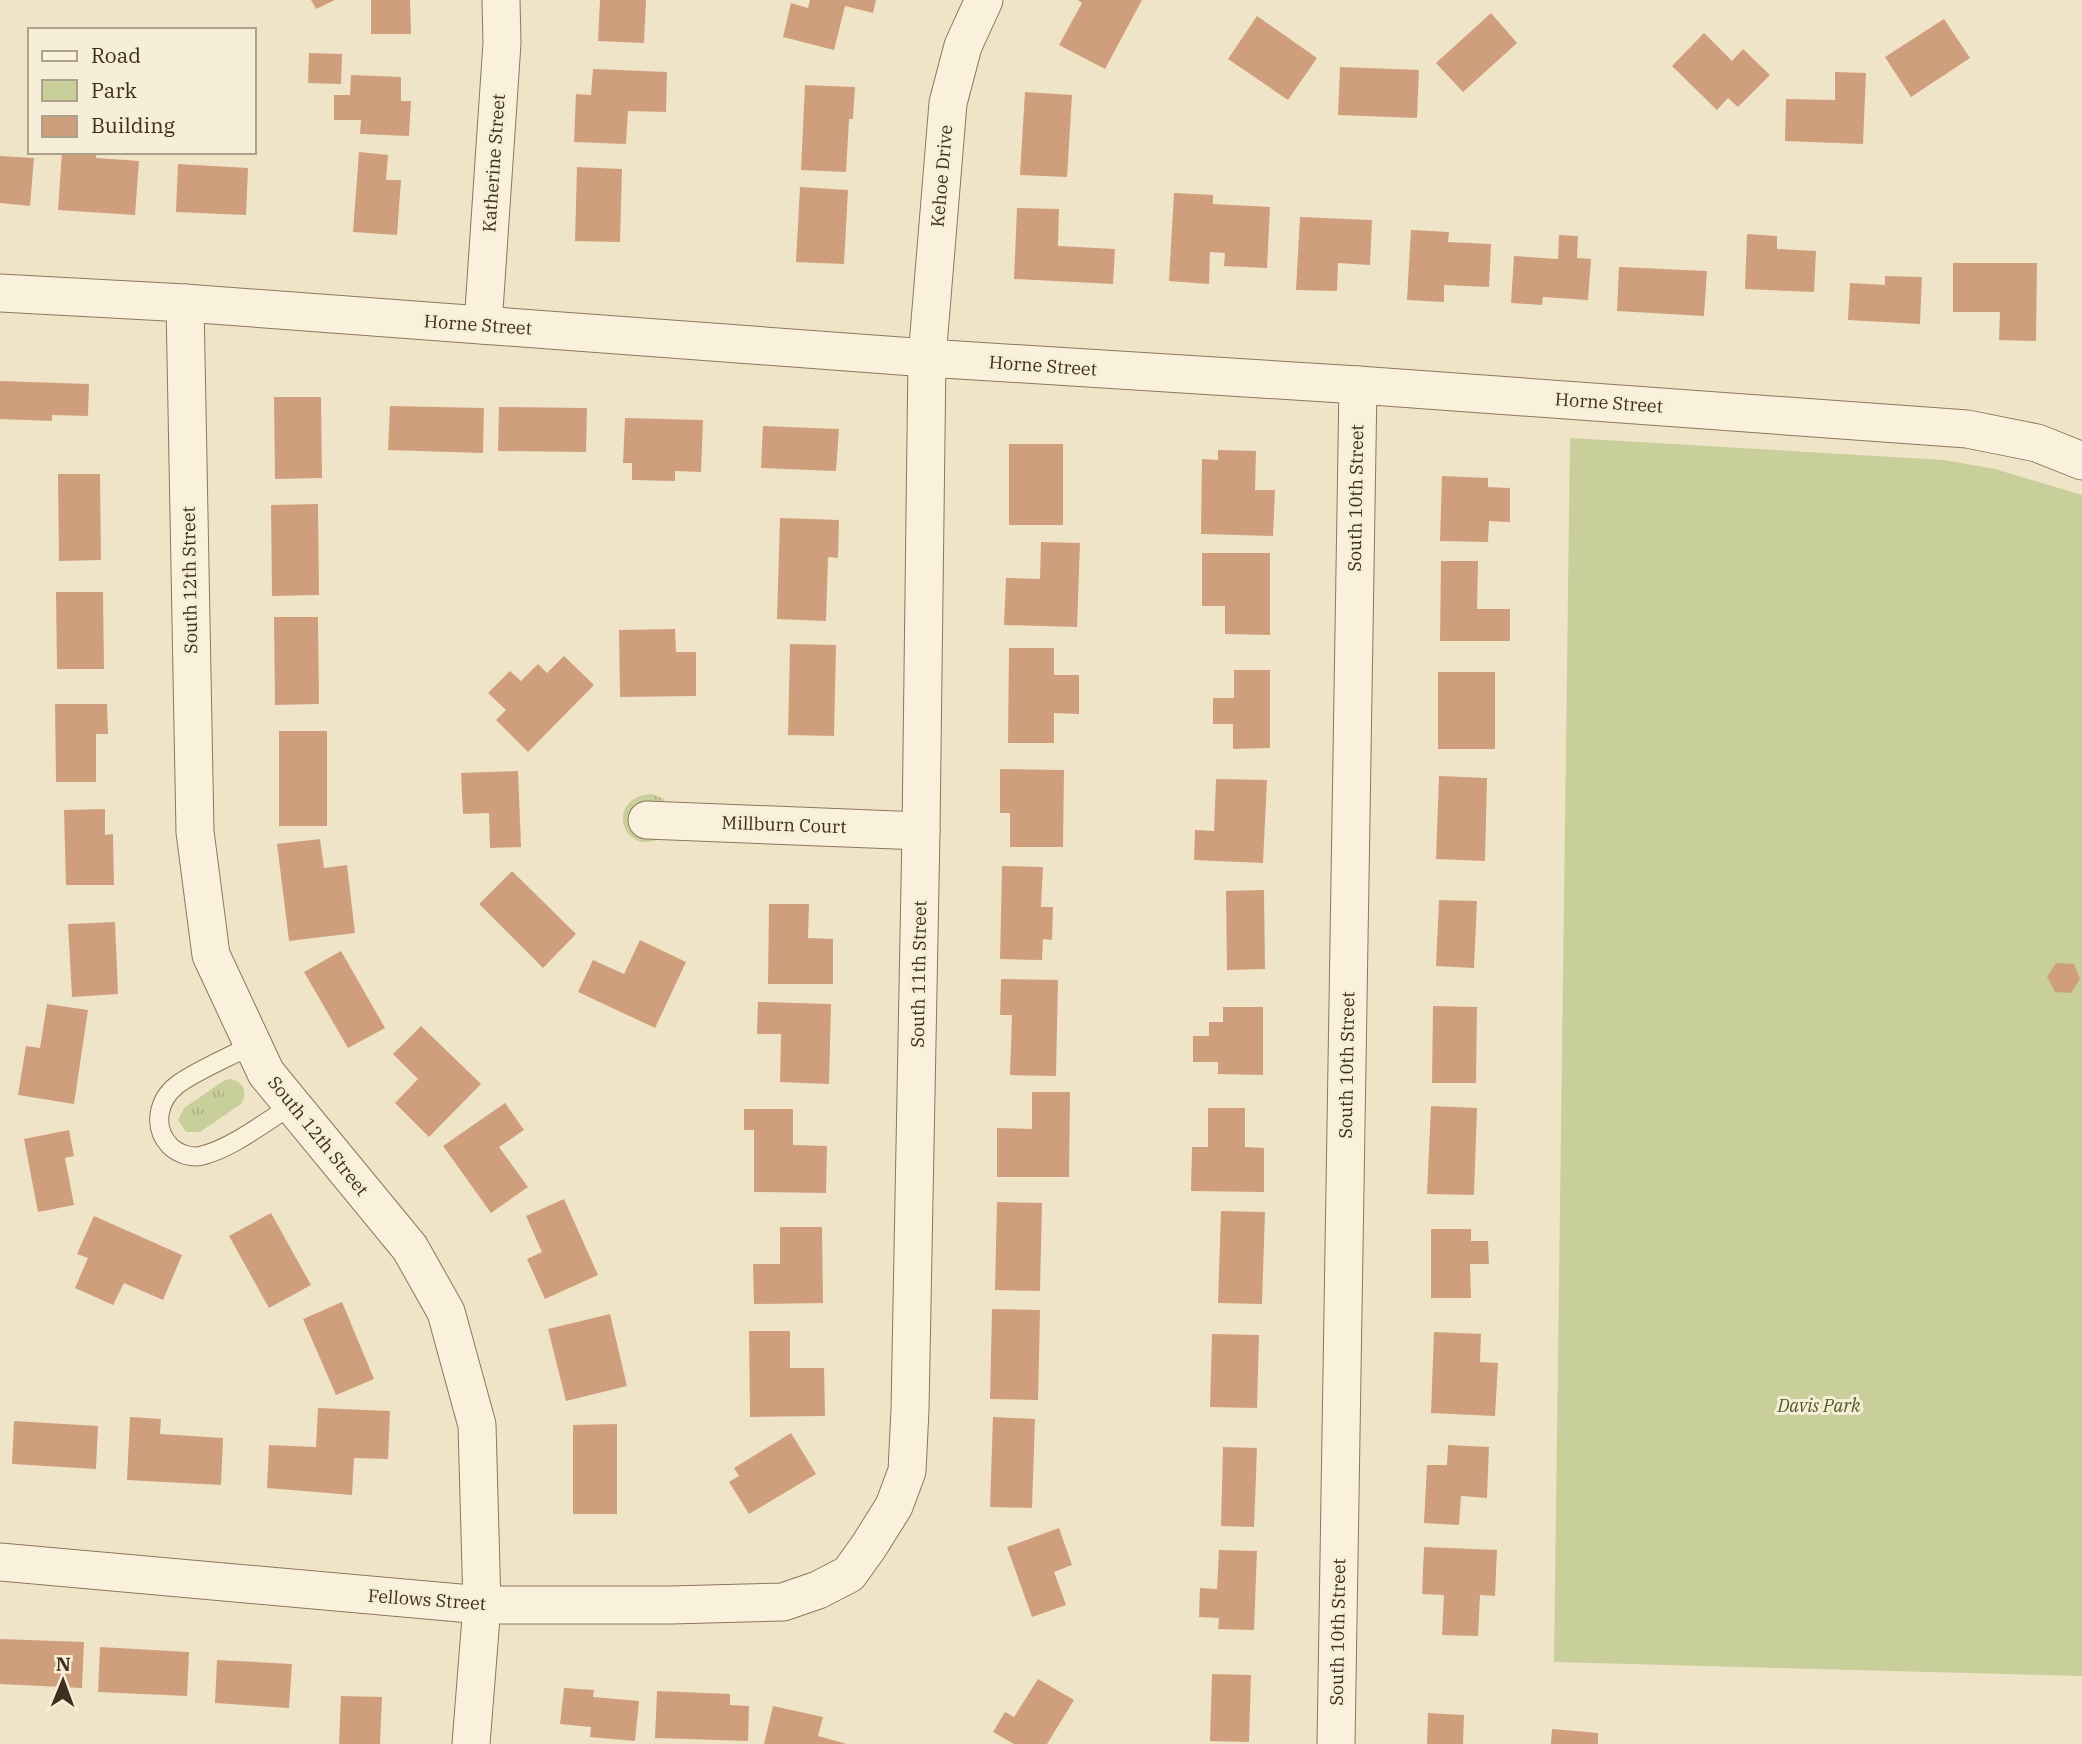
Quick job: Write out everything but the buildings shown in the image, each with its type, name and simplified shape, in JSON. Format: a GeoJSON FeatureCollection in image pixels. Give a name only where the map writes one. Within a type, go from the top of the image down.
{"type":"FeatureCollection","features":[{"type":"Feature","properties":{"kind":"street","name":"Katherine Street"},"geometry":{"type":"LineString","coordinates":[[483,326],[502,43],[501,0]]}},
{"type":"Feature","properties":{"kind":"street","name":"Kehoe Drive"},"geometry":{"type":"LineString","coordinates":[[927,358],[948,103],[963,46],[984,0]]}},
{"type":"Feature","properties":{"kind":"street","name":"Horne Street"},"geometry":{"type":"LineString","coordinates":[[0,293],[185,303],[927,358],[1358,385],[1967,429],[2037,443],[2082,461]]}},
{"type":"Feature","properties":{"kind":"street","name":"South 12th Street"},"geometry":{"type":"LineString","coordinates":[[185,303],[195,832],[211,955],[266,1073],[410,1248],[446,1312],[477,1425],[482,1605],[471,1744]]}},
{"type":"Feature","properties":{"kind":"street","name":"South 11th Street"},"geometry":{"type":"LineString","coordinates":[[849,1574],[894,1506],[906,1471],[911,1396],[927,358]]}},
{"type":"Feature","properties":{"kind":"street","name":"South 10th Street"},"geometry":{"type":"LineString","coordinates":[[1336,1744],[1358,385]]}},
{"type":"Feature","properties":{"kind":"street","name":"Millburn Court"},"geometry":{"type":"LineString","coordinates":[[647,820],[921,831]]}},
{"type":"Feature","properties":{"kind":"street","name":"Fellows Street"},"geometry":{"type":"LineString","coordinates":[[0,1562],[482,1605],[783,1602],[818,1590],[849,1574]]}},
{"type":"Feature","properties":{"kind":"lane"},"geometry":{"type":"LineString","coordinates":[[253,1044],[177,1085],[164,1099],[158,1118],[162,1135],[172,1148],[185,1155],[202,1156],[293,1105]]}},
{"type":"Feature","properties":{"kind":"green space","name":"Davis Park"},"geometry":{"type":"Polygon","coordinates":[[[1570,438],[1944,460],[1995,469],[2082,495],[2082,1676],[1554,1662],[1570,438]]]}},
{"type":"Feature","properties":{"kind":"green space"},"geometry":{"type":"Polygon","coordinates":[[[652,794],[662,798],[669,807],[664,837],[649,842],[638,840],[629,834],[623,815],[627,805],[637,798],[652,794]]]}},
{"type":"Feature","properties":{"kind":"green space"},"geometry":{"type":"Polygon","coordinates":[[[231,1079],[244,1088],[241,1104],[200,1132],[186,1132],[178,1120],[184,1108],[225,1080],[231,1079]]]}}]}
